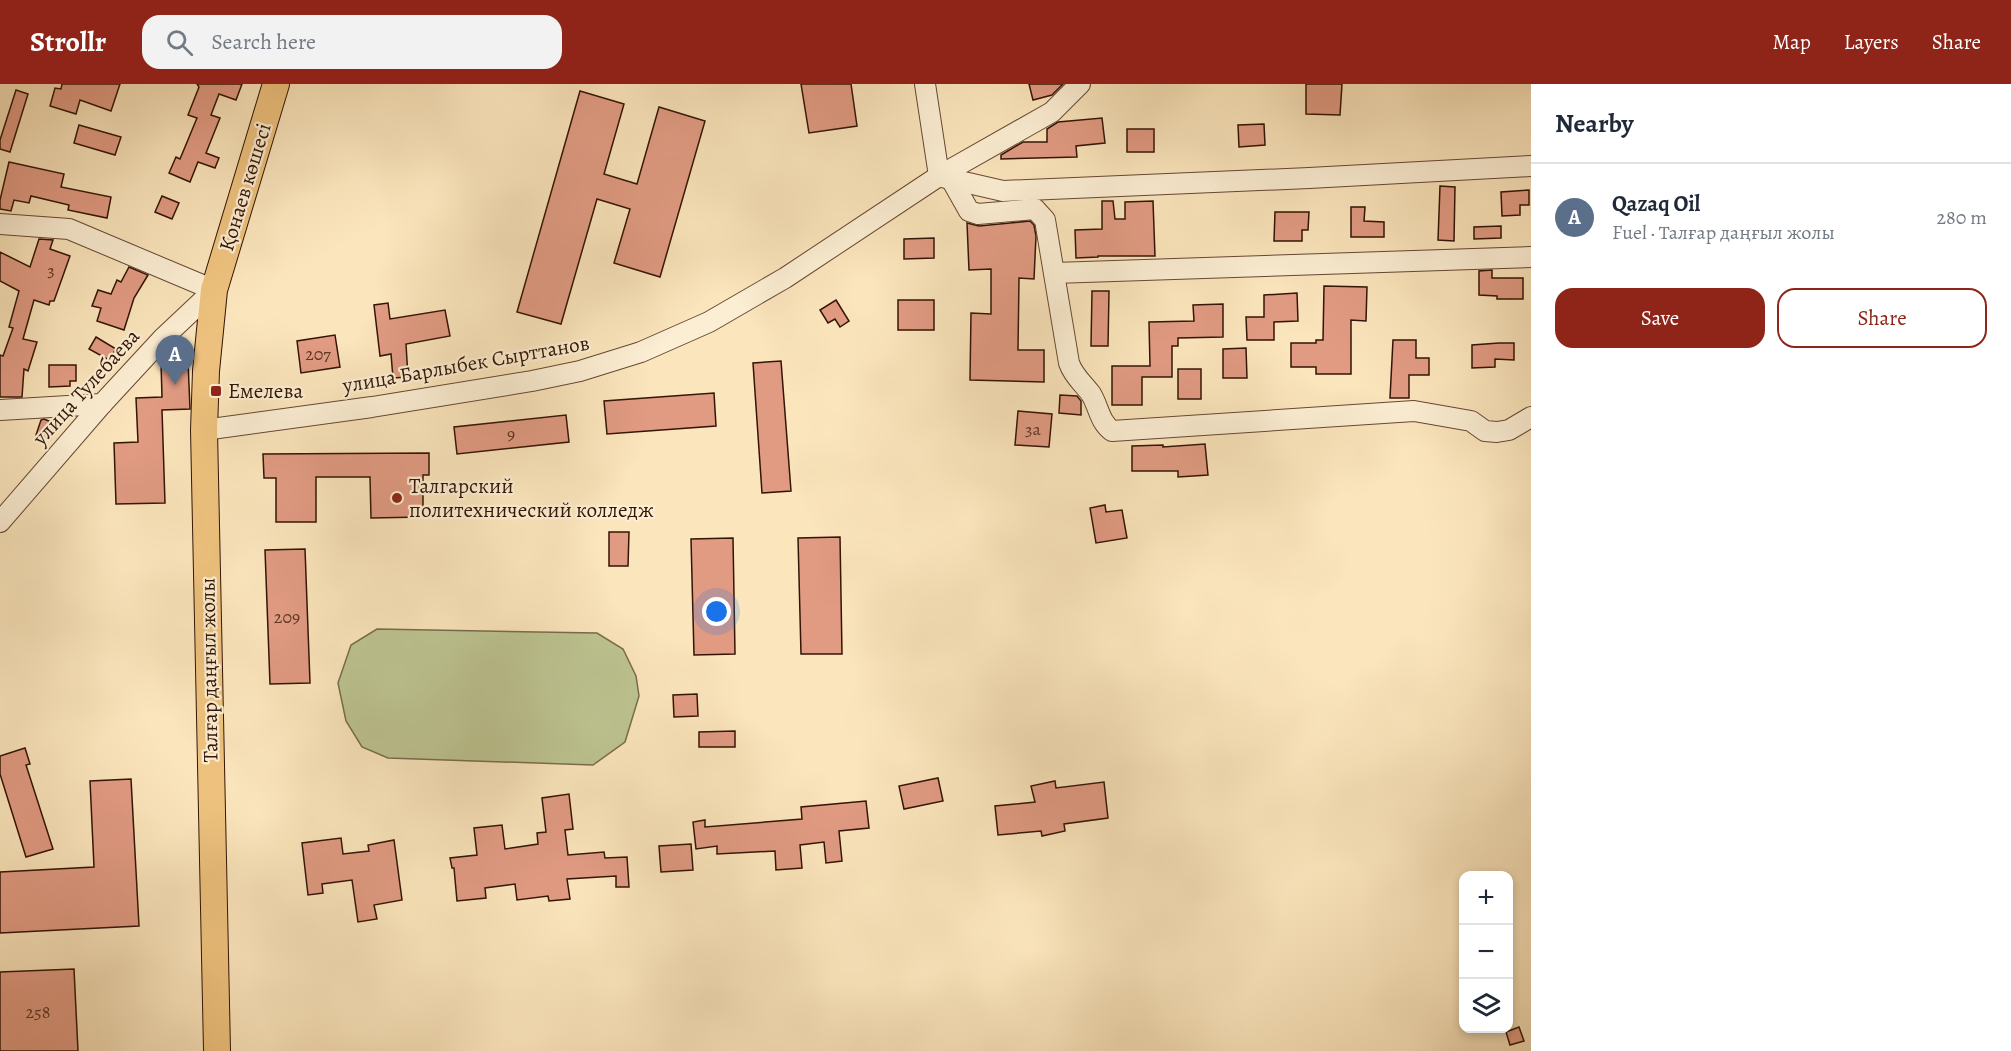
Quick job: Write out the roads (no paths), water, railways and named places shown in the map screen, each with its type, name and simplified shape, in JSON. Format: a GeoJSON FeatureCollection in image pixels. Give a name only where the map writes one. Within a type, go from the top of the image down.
{"type":"FeatureCollection","features":[{"type":"Feature","properties":{"kind":"main road","name":"Қонаев көшесі"},"geometry":{"type":"LineString","coordinates":[[214,290],[276,84]]}},
{"type":"Feature","properties":{"kind":"main road","name":"Талғар даңғыл жолы"},"geometry":{"type":"LineString","coordinates":[[214,290],[206,371],[204,430],[217,1051]]}},
{"type":"Feature","properties":{"kind":"street"},"geometry":{"type":"LineString","coordinates":[[925,84],[945,177],[969,211],[978,214],[1035,210],[1045,220],[1072,372],[1091,395],[1105,425],[1112,431],[1414,411],[1471,421],[1485,431],[1497,432],[1509,430],[1531,417]]}},
{"type":"Feature","properties":{"kind":"street","name":"улица Барлыбек Сырттанов"},"geometry":{"type":"LineString","coordinates":[[204,430],[372,407],[532,381],[580,371],[641,352],[709,322],[785,278],[1052,112],[1080,84]]}},
{"type":"Feature","properties":{"kind":"street"},"geometry":{"type":"LineString","coordinates":[[945,177],[1003,191],[1531,166]]}},
{"type":"Feature","properties":{"kind":"street"},"geometry":{"type":"LineString","coordinates":[[0,224],[69,229],[214,290]]}},
{"type":"Feature","properties":{"kind":"street"},"geometry":{"type":"LineString","coordinates":[[1054,273],[1531,257]]}},
{"type":"Feature","properties":{"kind":"street","name":"улица Тулебаева"},"geometry":{"type":"LineString","coordinates":[[0,522],[102,404],[163,338],[214,290]]}},
{"type":"Feature","properties":{"kind":"street"},"geometry":{"type":"LineString","coordinates":[[0,410],[102,404]]}},
{"type":"Feature","properties":{"kind":"place","name":"Qazaq Oil"},"geometry":{"type":"Point","coordinates":[175,385]}},
{"type":"Feature","properties":{"kind":"place","name":"Емелева"},"geometry":{"type":"Point","coordinates":[216,391]}},
{"type":"Feature","properties":{"kind":"place","name":"Талгарский политехнический колледж"},"geometry":{"type":"Point","coordinates":[397,498]}}]}
